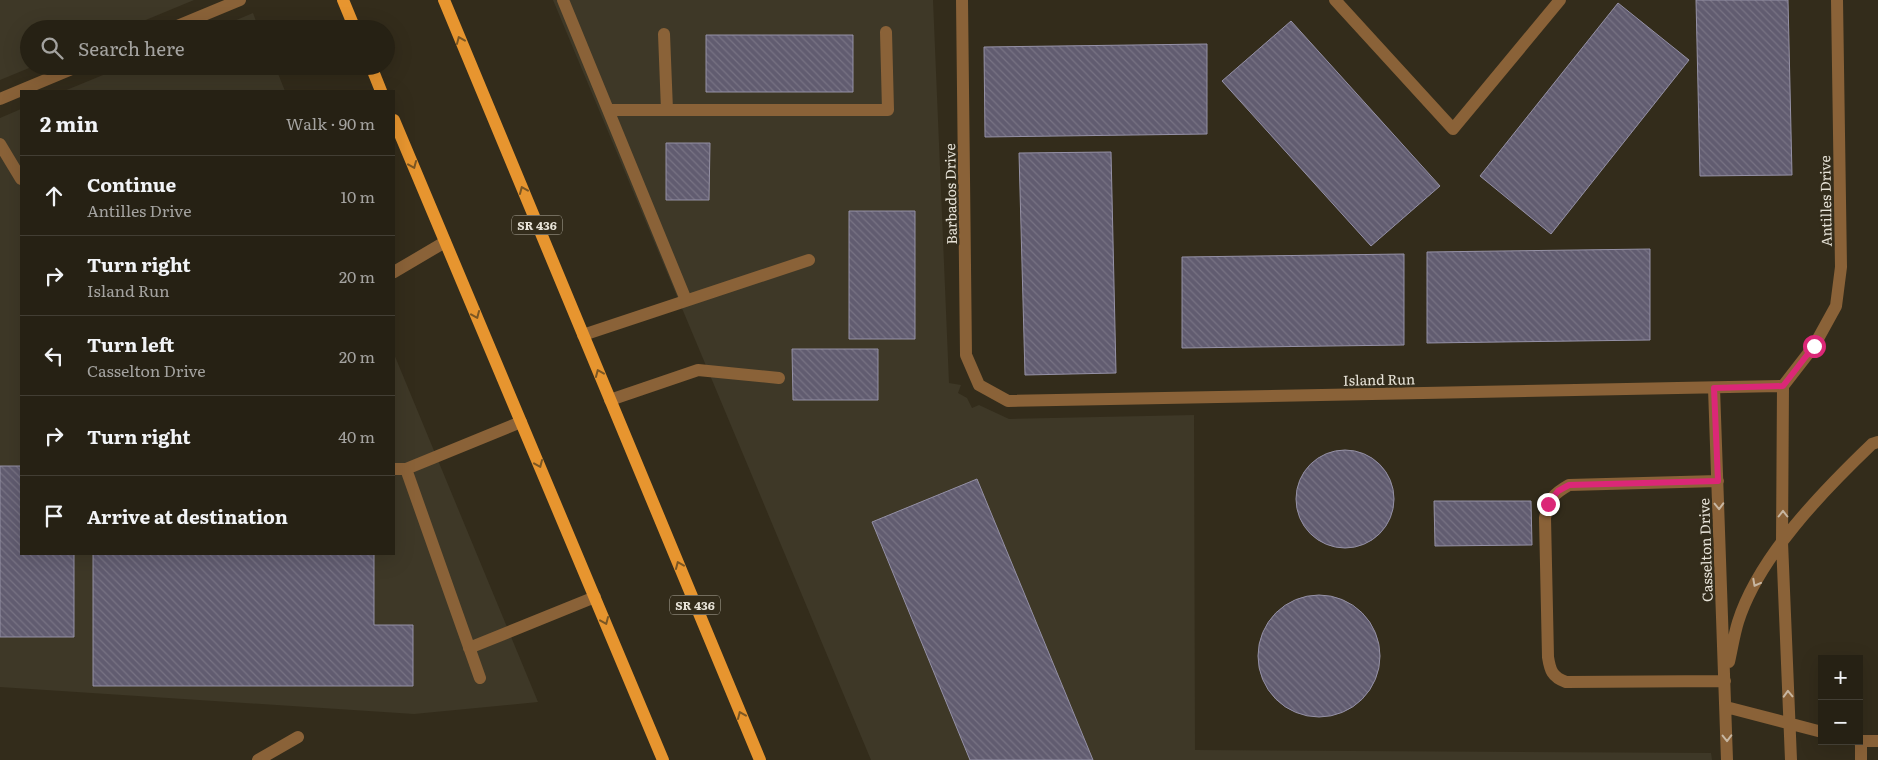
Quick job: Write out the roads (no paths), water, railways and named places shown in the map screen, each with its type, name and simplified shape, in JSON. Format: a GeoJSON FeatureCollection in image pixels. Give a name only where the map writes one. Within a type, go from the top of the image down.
{"type":"FeatureCollection","features":[{"type":"Feature","properties":{"kind":"main road"},"geometry":{"type":"LineString","coordinates":[[343,0],[351,20]]}},
{"type":"Feature","properties":{"kind":"main road","name":"SR 436"},"geometry":{"type":"LineString","coordinates":[[444,0],[760,760]]}},
{"type":"Feature","properties":{"kind":"main road"},"geometry":{"type":"LineString","coordinates":[[375,75],[382,90]]}},
{"type":"Feature","properties":{"kind":"main road"},"geometry":{"type":"LineString","coordinates":[[395,122],[663,760]]}},
{"type":"Feature","properties":{"kind":"street"},"geometry":{"type":"LineString","coordinates":[[192,20],[240,0]]}},
{"type":"Feature","properties":{"kind":"street"},"geometry":{"type":"LineString","coordinates":[[563,0],[686,300]]}},
{"type":"Feature","properties":{"kind":"street","name":"Barbados Drive"},"geometry":{"type":"LineString","coordinates":[[962,0],[966,355],[979,384]]}},
{"type":"Feature","properties":{"kind":"street"},"geometry":{"type":"LineString","coordinates":[[1336,0],[1453,129],[1560,0]]}},
{"type":"Feature","properties":{"kind":"street","name":"Antilles Drive"},"geometry":{"type":"LineString","coordinates":[[1783,386],[1814,346],[1836,306],[1841,267],[1837,0]]}},
{"type":"Feature","properties":{"kind":"street"},"geometry":{"type":"LineString","coordinates":[[608,110],[888,110],[886,32]]}},
{"type":"Feature","properties":{"kind":"street"},"geometry":{"type":"LineString","coordinates":[[664,34],[667,110]]}},
{"type":"Feature","properties":{"kind":"street"},"geometry":{"type":"LineString","coordinates":[[22,90],[57,75]]}},
{"type":"Feature","properties":{"kind":"street"},"geometry":{"type":"LineString","coordinates":[[0,99],[20,91]]}},
{"type":"Feature","properties":{"kind":"street"},"geometry":{"type":"LineString","coordinates":[[0,144],[20,177]]}},
{"type":"Feature","properties":{"kind":"street"},"geometry":{"type":"LineString","coordinates":[[395,271],[445,242]]}},
{"type":"Feature","properties":{"kind":"street"},"geometry":{"type":"LineString","coordinates":[[583,335],[809,260]]}},
{"type":"Feature","properties":{"kind":"street"},"geometry":{"type":"LineString","coordinates":[[610,400],[698,370],[780,378]]}},
{"type":"Feature","properties":{"kind":"street","name":"Island Run"},"geometry":{"type":"LineString","coordinates":[[979,384],[1008,401],[1783,386]]}},
{"type":"Feature","properties":{"kind":"street"},"geometry":{"type":"LineString","coordinates":[[1783,386],[1782,542],[1791,760]]}},
{"type":"Feature","properties":{"kind":"street","name":"Casselton Drive"},"geometry":{"type":"LineString","coordinates":[[1714,388],[1727,760]]}},
{"type":"Feature","properties":{"kind":"street"},"geometry":{"type":"LineString","coordinates":[[480,678],[400,469],[521,422]]}},
{"type":"Feature","properties":{"kind":"street","name":"Casselton Drive"},"geometry":{"type":"LineString","coordinates":[[1725,681],[1738,621],[1756,582],[1782,542],[1834,480],[1872,444],[1878,442]]}},
{"type":"Feature","properties":{"kind":"street"},"geometry":{"type":"LineString","coordinates":[[1718,481],[1569,485],[1558,491],[1548,504],[1545,518],[1548,657],[1550,671],[1556,679],[1566,682],[1725,681]]}},
{"type":"Feature","properties":{"kind":"street"},"geometry":{"type":"LineString","coordinates":[[469,648],[595,597]]}},
{"type":"Feature","properties":{"kind":"street"},"geometry":{"type":"LineString","coordinates":[[1726,707],[1818,731]]}},
{"type":"Feature","properties":{"kind":"street"},"geometry":{"type":"LineString","coordinates":[[258,760],[298,737]]}},
{"type":"Feature","properties":{"kind":"street"},"geometry":{"type":"LineString","coordinates":[[1863,741],[1878,741]]}},
{"type":"Feature","properties":{"kind":"street"},"geometry":{"type":"LineString","coordinates":[[1860,745],[1861,760]]}}]}
